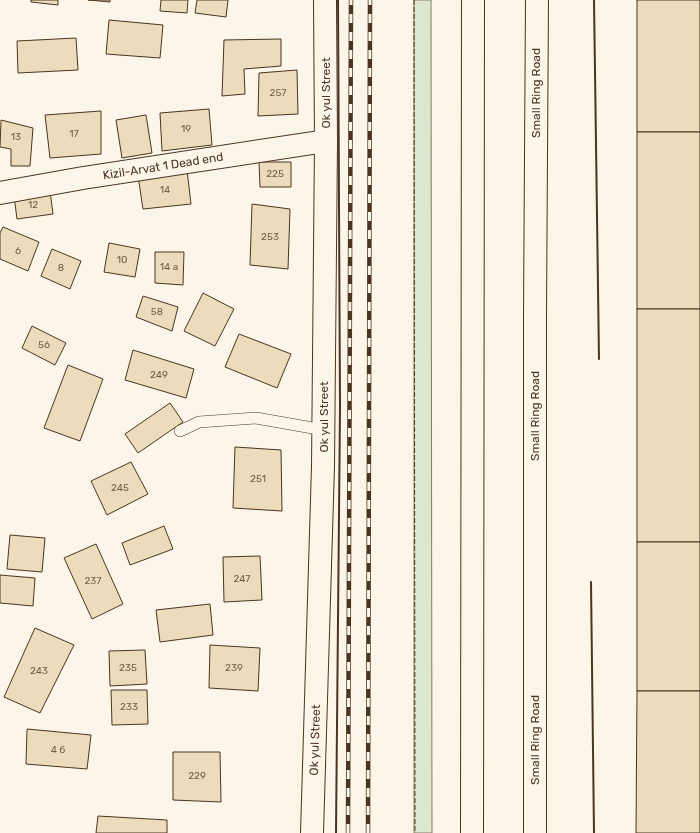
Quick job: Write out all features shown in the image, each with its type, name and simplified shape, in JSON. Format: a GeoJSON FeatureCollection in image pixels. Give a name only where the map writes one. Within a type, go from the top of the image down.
{"type":"FeatureCollection","features":[{"type":"Feature","properties":{"kind":"main road","name":"Ok yul Street"},"geometry":{"type":"LineString","coordinates":[[312,833],[324,430],[326,141],[325,0]]}},
{"type":"Feature","properties":{"kind":"main road"},"geometry":{"type":"LineString","coordinates":[[472,833],[473,0]]}},
{"type":"Feature","properties":{"kind":"main road","name":"Small Ring Road"},"geometry":{"type":"LineString","coordinates":[[535,833],[535,312],[537,0]]}},
{"type":"Feature","properties":{"kind":"main road","name":"Kizil-Arvat 1 Dead end"},"geometry":{"type":"LineString","coordinates":[[0,192],[326,141]]}},
{"type":"Feature","properties":{"kind":"lane"},"geometry":{"type":"LineString","coordinates":[[180,431],[199,422],[256,418],[324,430]]}},
{"type":"Feature","properties":{"kind":"green space"},"geometry":{"type":"Polygon","coordinates":[[[414,0],[431,0],[432,833],[414,833],[414,0]]]}},
{"type":"Feature","properties":{"kind":"building"},"geometry":{"type":"Polygon","coordinates":[[[31,0],[58,0],[58,5],[31,2],[31,0]]]}},
{"type":"Feature","properties":{"kind":"building"},"geometry":{"type":"Polygon","coordinates":[[[88,0],[110,0],[110,2],[88,0]]]}},
{"type":"Feature","properties":{"kind":"building"},"geometry":{"type":"Polygon","coordinates":[[[161,0],[188,0],[187,13],[160,11],[161,0]]]}},
{"type":"Feature","properties":{"kind":"building"},"geometry":{"type":"Polygon","coordinates":[[[197,0],[228,0],[226,17],[195,13],[197,0]]]}},
{"type":"Feature","properties":{"kind":"building"},"geometry":{"type":"Polygon","coordinates":[[[637,0],[700,0],[700,132],[637,132],[637,0]]]}},
{"type":"Feature","properties":{"kind":"building"},"geometry":{"type":"Polygon","coordinates":[[[109,20],[163,25],[160,58],[106,54],[109,20]]]}},
{"type":"Feature","properties":{"kind":"building"},"geometry":{"type":"Polygon","coordinates":[[[76,38],[78,70],[18,73],[17,41],[76,38]]]}},
{"type":"Feature","properties":{"kind":"building"},"geometry":{"type":"Polygon","coordinates":[[[281,39],[281,66],[244,69],[245,94],[222,96],[224,40],[281,39]]]}},
{"type":"Feature","properties":{"kind":"building"},"geometry":{"type":"Polygon","coordinates":[[[297,70],[298,114],[258,116],[259,73],[297,70]]]}},
{"type":"Feature","properties":{"kind":"building"},"geometry":{"type":"Polygon","coordinates":[[[209,109],[212,145],[162,151],[160,113],[209,109]]]}},
{"type":"Feature","properties":{"kind":"building"},"geometry":{"type":"Polygon","coordinates":[[[101,111],[101,154],[50,158],[45,115],[101,111]]]}},
{"type":"Feature","properties":{"kind":"building"},"geometry":{"type":"Polygon","coordinates":[[[146,115],[152,153],[122,158],[116,120],[146,115]]]}},
{"type":"Feature","properties":{"kind":"building"},"geometry":{"type":"Polygon","coordinates":[[[1,120],[33,128],[30,166],[11,166],[11,149],[0,147],[1,120]]]}},
{"type":"Feature","properties":{"kind":"building"},"geometry":{"type":"Polygon","coordinates":[[[637,132],[700,132],[700,309],[637,309],[637,132]]]}},
{"type":"Feature","properties":{"kind":"building"},"geometry":{"type":"Polygon","coordinates":[[[259,162],[291,162],[291,187],[260,187],[259,162]]]}},
{"type":"Feature","properties":{"kind":"building"},"geometry":{"type":"Polygon","coordinates":[[[187,170],[191,204],[143,209],[138,176],[187,170]]]}},
{"type":"Feature","properties":{"kind":"building"},"geometry":{"type":"Polygon","coordinates":[[[50,191],[53,214],[17,219],[14,196],[50,191]]]}},
{"type":"Feature","properties":{"kind":"building"},"geometry":{"type":"Polygon","coordinates":[[[252,204],[290,209],[288,269],[250,265],[252,204]]]}},
{"type":"Feature","properties":{"kind":"building"},"geometry":{"type":"Polygon","coordinates":[[[3,227],[39,242],[28,271],[0,259],[0,233],[3,227]]]}},
{"type":"Feature","properties":{"kind":"building"},"geometry":{"type":"Polygon","coordinates":[[[109,243],[140,249],[135,277],[104,272],[109,243]]]}},
{"type":"Feature","properties":{"kind":"building"},"geometry":{"type":"Polygon","coordinates":[[[52,249],[81,261],[70,289],[41,276],[52,249]]]}},
{"type":"Feature","properties":{"kind":"building"},"geometry":{"type":"Polygon","coordinates":[[[155,252],[184,252],[183,285],[155,283],[155,252]]]}},
{"type":"Feature","properties":{"kind":"building"},"geometry":{"type":"Polygon","coordinates":[[[203,293],[234,309],[215,346],[184,331],[203,293]]]}},
{"type":"Feature","properties":{"kind":"building"},"geometry":{"type":"Polygon","coordinates":[[[143,296],[178,307],[172,331],[136,317],[143,296]]]}},
{"type":"Feature","properties":{"kind":"building"},"geometry":{"type":"Polygon","coordinates":[[[637,309],[700,309],[700,542],[637,542],[637,309]]]}},
{"type":"Feature","properties":{"kind":"building"},"geometry":{"type":"Polygon","coordinates":[[[32,326],[66,343],[55,365],[22,348],[32,326]]]}},
{"type":"Feature","properties":{"kind":"building"},"geometry":{"type":"Polygon","coordinates":[[[239,334],[291,354],[277,388],[225,367],[239,334]]]}},
{"type":"Feature","properties":{"kind":"building"},"geometry":{"type":"Polygon","coordinates":[[[133,350],[194,369],[186,398],[125,380],[133,350]]]}},
{"type":"Feature","properties":{"kind":"building"},"geometry":{"type":"Polygon","coordinates":[[[68,365],[103,379],[80,441],[44,428],[68,365]]]}},
{"type":"Feature","properties":{"kind":"building"},"geometry":{"type":"Polygon","coordinates":[[[170,403],[183,422],[138,453],[125,434],[170,403]]]}},
{"type":"Feature","properties":{"kind":"building"},"geometry":{"type":"Polygon","coordinates":[[[235,447],[281,450],[282,511],[233,508],[235,447]]]}},
{"type":"Feature","properties":{"kind":"building"},"geometry":{"type":"Polygon","coordinates":[[[131,462],[148,494],[107,515],[91,481],[131,462]]]}},
{"type":"Feature","properties":{"kind":"building"},"geometry":{"type":"Polygon","coordinates":[[[164,526],[173,549],[130,565],[122,543],[164,526]]]}},
{"type":"Feature","properties":{"kind":"building"},"geometry":{"type":"Polygon","coordinates":[[[10,535],[45,538],[42,572],[7,569],[10,535]]]}},
{"type":"Feature","properties":{"kind":"building"},"geometry":{"type":"Polygon","coordinates":[[[637,542],[700,542],[700,691],[637,691],[637,542]]]}},
{"type":"Feature","properties":{"kind":"building"},"geometry":{"type":"Polygon","coordinates":[[[96,544],[123,604],[92,619],[64,558],[96,544]]]}},
{"type":"Feature","properties":{"kind":"building"},"geometry":{"type":"Polygon","coordinates":[[[260,556],[262,600],[224,602],[223,557],[260,556]]]}},
{"type":"Feature","properties":{"kind":"building"},"geometry":{"type":"Polygon","coordinates":[[[0,575],[35,578],[33,606],[0,603],[0,575]]]}},
{"type":"Feature","properties":{"kind":"building"},"geometry":{"type":"Polygon","coordinates":[[[210,604],[213,635],[160,642],[156,610],[210,604]]]}},
{"type":"Feature","properties":{"kind":"building"},"geometry":{"type":"Polygon","coordinates":[[[35,628],[74,645],[40,713],[4,697],[35,628]]]}},
{"type":"Feature","properties":{"kind":"building"},"geometry":{"type":"Polygon","coordinates":[[[210,645],[260,648],[258,691],[209,688],[210,645]]]}},
{"type":"Feature","properties":{"kind":"building"},"geometry":{"type":"Polygon","coordinates":[[[145,650],[147,684],[110,686],[109,651],[145,650]]]}},
{"type":"Feature","properties":{"kind":"building"},"geometry":{"type":"Polygon","coordinates":[[[111,690],[147,690],[148,724],[112,725],[111,690]]]}},
{"type":"Feature","properties":{"kind":"building"},"geometry":{"type":"Polygon","coordinates":[[[637,691],[700,691],[700,833],[636,833],[637,691]]]}},
{"type":"Feature","properties":{"kind":"building"},"geometry":{"type":"Polygon","coordinates":[[[27,729],[91,735],[87,769],[26,764],[27,729]]]}},
{"type":"Feature","properties":{"kind":"building"},"geometry":{"type":"Polygon","coordinates":[[[173,752],[220,752],[221,802],[173,800],[173,752]]]}},
{"type":"Feature","properties":{"kind":"building"},"geometry":{"type":"Polygon","coordinates":[[[98,816],[167,820],[167,833],[96,833],[98,816]]]}},
{"type":"Feature","properties":{"kind":"railway"},"geometry":{"type":"LineString","coordinates":[[348,833],[351,0]]}},
{"type":"Feature","properties":{"kind":"railway"},"geometry":{"type":"LineString","coordinates":[[368,833],[370,0]]}},
{"type":"Feature","properties":{"kind":"fence"},"geometry":{"type":"LineString","coordinates":[[414,0],[415,833]]}},
{"type":"Feature","properties":{"kind":"wall"},"geometry":{"type":"LineString","coordinates":[[336,833],[340,407],[338,0]]}},
{"type":"Feature","properties":{"kind":"wall"},"geometry":{"type":"LineString","coordinates":[[594,0],[599,359]]}},
{"type":"Feature","properties":{"kind":"wall"},"geometry":{"type":"LineString","coordinates":[[591,582],[594,833]]}}]}
